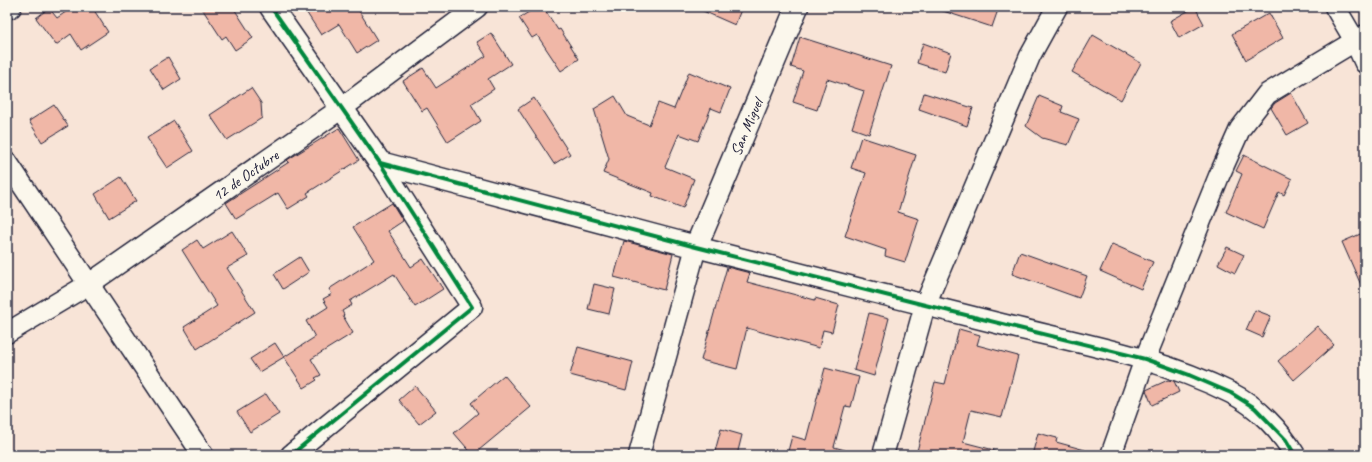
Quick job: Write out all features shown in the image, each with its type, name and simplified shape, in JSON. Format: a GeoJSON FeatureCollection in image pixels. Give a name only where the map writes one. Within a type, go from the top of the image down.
{"type":"FeatureCollection","features":[{"type":"Feature","properties":{"kind":"street"},"geometry":{"type":"LineString","coordinates":[[7,9],[11,7]]}},
{"type":"Feature","properties":{"kind":"street"},"geometry":{"type":"LineString","coordinates":[[271,7],[380,163],[472,307],[291,455]]}},
{"type":"Feature","properties":{"kind":"street","name":"12 de Octubre"},"geometry":{"type":"LineString","coordinates":[[7,334],[89,284],[342,108],[477,7]]}},
{"type":"Feature","properties":{"kind":"street","name":"San Miguel"},"geometry":{"type":"LineString","coordinates":[[696,247],[797,7]]}},
{"type":"Feature","properties":{"kind":"street"},"geometry":{"type":"LineString","coordinates":[[883,455],[925,305],[1030,56],[1057,7]]}},
{"type":"Feature","properties":{"kind":"street"},"geometry":{"type":"LineString","coordinates":[[1335,7],[1360,38],[1365,63]]}},
{"type":"Feature","properties":{"kind":"street"},"geometry":{"type":"LineString","coordinates":[[1111,455],[1145,359],[1219,176],[1240,129],[1267,94],[1360,38]]}},
{"type":"Feature","properties":{"kind":"street"},"geometry":{"type":"LineString","coordinates":[[7,162],[203,455]]}},
{"type":"Feature","properties":{"kind":"street"},"geometry":{"type":"LineString","coordinates":[[380,163],[696,247],[1145,359],[1190,375],[1231,393],[1256,408],[1286,440],[1295,455]]}},
{"type":"Feature","properties":{"kind":"street"},"geometry":{"type":"LineString","coordinates":[[639,455],[696,247]]}},
{"type":"Feature","properties":{"kind":"building"},"geometry":{"type":"Polygon","coordinates":[[[73,7],[92,7],[108,32],[81,50],[71,34],[56,45],[36,18],[49,8],[57,18],[73,7]]]}},
{"type":"Feature","properties":{"kind":"building"},"geometry":{"type":"Polygon","coordinates":[[[201,7],[233,7],[253,38],[235,50],[226,36],[222,39],[201,7]]]}},
{"type":"Feature","properties":{"kind":"building"},"geometry":{"type":"Polygon","coordinates":[[[303,7],[365,7],[359,11],[377,40],[357,53],[339,24],[321,35],[303,7]]]}},
{"type":"Feature","properties":{"kind":"building"},"geometry":{"type":"Polygon","coordinates":[[[537,7],[543,7],[558,30],[560,29],[579,59],[561,71],[537,35],[532,38],[519,18],[537,7]]]}},
{"type":"Feature","properties":{"kind":"building"},"geometry":{"type":"Polygon","coordinates":[[[694,7],[742,7],[735,25],[694,7]]]}},
{"type":"Feature","properties":{"kind":"building"},"geometry":{"type":"Polygon","coordinates":[[[940,7],[999,7],[992,27],[940,10],[940,7]]]}},
{"type":"Feature","properties":{"kind":"building"},"geometry":{"type":"Polygon","coordinates":[[[1195,7],[1204,24],[1179,38],[1170,21],[1195,7]]]}},
{"type":"Feature","properties":{"kind":"building"},"geometry":{"type":"Polygon","coordinates":[[[1269,13],[1283,38],[1246,60],[1232,34],[1269,13]]]}},
{"type":"Feature","properties":{"kind":"building"},"geometry":{"type":"Polygon","coordinates":[[[491,33],[511,64],[488,79],[494,89],[471,104],[481,121],[448,142],[427,108],[422,111],[403,81],[423,68],[436,88],[486,56],[477,42],[491,33]]]}},
{"type":"Feature","properties":{"kind":"building"},"geometry":{"type":"Polygon","coordinates":[[[1093,35],[1141,63],[1121,100],[1072,72],[1093,35]]]}},
{"type":"Feature","properties":{"kind":"building"},"geometry":{"type":"Polygon","coordinates":[[[800,37],[891,66],[869,134],[852,128],[864,91],[827,79],[817,110],[793,102],[803,71],[791,67],[800,37]]]}},
{"type":"Feature","properties":{"kind":"building"},"geometry":{"type":"Polygon","coordinates":[[[923,43],[951,53],[945,72],[917,63],[923,43]]]}},
{"type":"Feature","properties":{"kind":"building"},"geometry":{"type":"Polygon","coordinates":[[[168,57],[181,79],[164,90],[150,68],[168,57]]]}},
{"type":"Feature","properties":{"kind":"building"},"geometry":{"type":"Polygon","coordinates":[[[689,72],[730,89],[721,112],[711,108],[698,141],[679,134],[665,167],[694,179],[683,208],[652,196],[653,193],[603,173],[609,159],[594,109],[615,96],[627,116],[649,125],[658,103],[674,109],[689,72]]]}},
{"type":"Feature","properties":{"kind":"building"},"geometry":{"type":"Polygon","coordinates":[[[251,88],[261,103],[262,118],[227,140],[210,115],[251,88]]]}},
{"type":"Feature","properties":{"kind":"building"},"geometry":{"type":"Polygon","coordinates":[[[924,93],[973,108],[967,126],[919,109],[924,93]]]}},
{"type":"Feature","properties":{"kind":"building"},"geometry":{"type":"Polygon","coordinates":[[[1291,93],[1308,123],[1287,135],[1271,108],[1275,103],[1291,93]]]}},
{"type":"Feature","properties":{"kind":"building"},"geometry":{"type":"Polygon","coordinates":[[[1039,96],[1063,106],[1061,112],[1079,119],[1068,145],[1042,138],[1026,126],[1039,96]]]}},
{"type":"Feature","properties":{"kind":"building"},"geometry":{"type":"Polygon","coordinates":[[[534,98],[570,154],[554,164],[518,109],[534,98]]]}},
{"type":"Feature","properties":{"kind":"building"},"geometry":{"type":"Polygon","coordinates":[[[54,105],[68,126],[42,142],[29,121],[54,105]]]}},
{"type":"Feature","properties":{"kind":"building"},"geometry":{"type":"Polygon","coordinates":[[[174,121],[193,151],[167,168],[147,138],[174,121]]]}},
{"type":"Feature","properties":{"kind":"building"},"geometry":{"type":"Polygon","coordinates":[[[339,128],[359,160],[307,193],[309,196],[288,209],[278,193],[236,219],[226,203],[289,162],[287,160],[339,128]]]}},
{"type":"Feature","properties":{"kind":"building"},"geometry":{"type":"Polygon","coordinates":[[[861,137],[916,155],[898,212],[919,219],[905,262],[885,256],[886,250],[845,236],[866,173],[851,168],[861,137]]]}},
{"type":"Feature","properties":{"kind":"building"},"geometry":{"type":"Polygon","coordinates":[[[1244,155],[1292,179],[1284,195],[1279,192],[1263,229],[1226,212],[1242,174],[1236,171],[1244,155]]]}},
{"type":"Feature","properties":{"kind":"building"},"geometry":{"type":"Polygon","coordinates":[[[121,177],[136,201],[109,218],[95,194],[121,177]]]}},
{"type":"Feature","properties":{"kind":"building"},"geometry":{"type":"Polygon","coordinates":[[[392,203],[403,221],[388,231],[411,267],[423,259],[443,289],[415,307],[394,274],[350,301],[352,305],[342,311],[343,316],[353,333],[311,359],[321,375],[315,378],[317,380],[304,388],[284,357],[315,337],[306,321],[328,307],[323,299],[332,294],[329,289],[374,260],[353,227],[392,203]]]}},
{"type":"Feature","properties":{"kind":"building"},"geometry":{"type":"Polygon","coordinates":[[[232,231],[248,256],[227,268],[255,312],[197,349],[184,327],[217,306],[182,250],[197,240],[203,249],[232,231]]]}},
{"type":"Feature","properties":{"kind":"building"},"geometry":{"type":"Polygon","coordinates":[[[1365,232],[1365,294],[1342,242],[1365,232]]]}},
{"type":"Feature","properties":{"kind":"building"},"geometry":{"type":"Polygon","coordinates":[[[624,241],[673,254],[664,290],[614,277],[624,241]]]}},
{"type":"Feature","properties":{"kind":"building"},"geometry":{"type":"Polygon","coordinates":[[[1112,244],[1153,262],[1141,289],[1100,271],[1112,244]]]}},
{"type":"Feature","properties":{"kind":"building"},"geometry":{"type":"Polygon","coordinates":[[[1227,247],[1244,255],[1235,273],[1218,264],[1227,247]]]}},
{"type":"Feature","properties":{"kind":"building"},"geometry":{"type":"Polygon","coordinates":[[[1020,252],[1087,276],[1079,298],[1012,274],[1020,252]]]}},
{"type":"Feature","properties":{"kind":"building"},"geometry":{"type":"Polygon","coordinates":[[[300,257],[309,272],[283,289],[274,274],[300,257]]]}},
{"type":"Feature","properties":{"kind":"building"},"geometry":{"type":"Polygon","coordinates":[[[727,267],[750,273],[747,282],[839,305],[832,332],[823,330],[819,348],[747,328],[737,369],[701,360],[727,267]]]}},
{"type":"Feature","properties":{"kind":"building"},"geometry":{"type":"Polygon","coordinates":[[[594,284],[615,289],[609,314],[588,309],[594,284]]]}},
{"type":"Feature","properties":{"kind":"building"},"geometry":{"type":"Polygon","coordinates":[[[1255,310],[1271,316],[1262,337],[1246,330],[1255,310]]]}},
{"type":"Feature","properties":{"kind":"building"},"geometry":{"type":"Polygon","coordinates":[[[869,313],[889,318],[874,376],[854,370],[869,313]]]}},
{"type":"Feature","properties":{"kind":"building"},"geometry":{"type":"Polygon","coordinates":[[[1317,326],[1334,345],[1294,380],[1278,361],[1317,326]]]}},
{"type":"Feature","properties":{"kind":"building"},"geometry":{"type":"Polygon","coordinates":[[[959,329],[980,335],[977,345],[1018,356],[1002,417],[971,410],[963,442],[994,450],[993,455],[930,455],[917,451],[935,382],[945,384],[959,329]]]}},
{"type":"Feature","properties":{"kind":"building"},"geometry":{"type":"Polygon","coordinates":[[[275,343],[284,357],[259,372],[250,359],[275,343]]]}},
{"type":"Feature","properties":{"kind":"building"},"geometry":{"type":"Polygon","coordinates":[[[578,347],[633,362],[626,390],[570,375],[578,347]]]}},
{"type":"Feature","properties":{"kind":"building"},"geometry":{"type":"Polygon","coordinates":[[[825,368],[859,377],[851,407],[845,406],[834,447],[845,450],[844,455],[787,455],[792,436],[806,440],[825,368]]]}},
{"type":"Feature","properties":{"kind":"building"},"geometry":{"type":"Polygon","coordinates":[[[504,375],[531,407],[473,455],[454,433],[478,413],[471,403],[504,375]]]}},
{"type":"Feature","properties":{"kind":"building"},"geometry":{"type":"Polygon","coordinates":[[[1168,380],[1174,381],[1179,392],[1152,405],[1146,390],[1168,380]]]}},
{"type":"Feature","properties":{"kind":"building"},"geometry":{"type":"Polygon","coordinates":[[[415,386],[436,411],[419,424],[399,400],[415,386]]]}},
{"type":"Feature","properties":{"kind":"building"},"geometry":{"type":"Polygon","coordinates":[[[266,394],[279,414],[250,432],[237,412],[266,394]]]}},
{"type":"Feature","properties":{"kind":"building"},"geometry":{"type":"Polygon","coordinates":[[[721,429],[742,435],[737,455],[714,455],[721,429]]]}},
{"type":"Feature","properties":{"kind":"building"},"geometry":{"type":"Polygon","coordinates":[[[1038,433],[1057,438],[1056,442],[1085,450],[1084,455],[1032,455],[1038,433]]]}},
{"type":"Feature","properties":{"kind":"cycle path"},"geometry":{"type":"LineString","coordinates":[[271,7],[380,163],[472,307],[291,455]]}},
{"type":"Feature","properties":{"kind":"cycle path"},"geometry":{"type":"LineString","coordinates":[[380,163],[696,247],[1145,359],[1189,375],[1231,393],[1255,408],[1286,440],[1295,455]]}}]}
